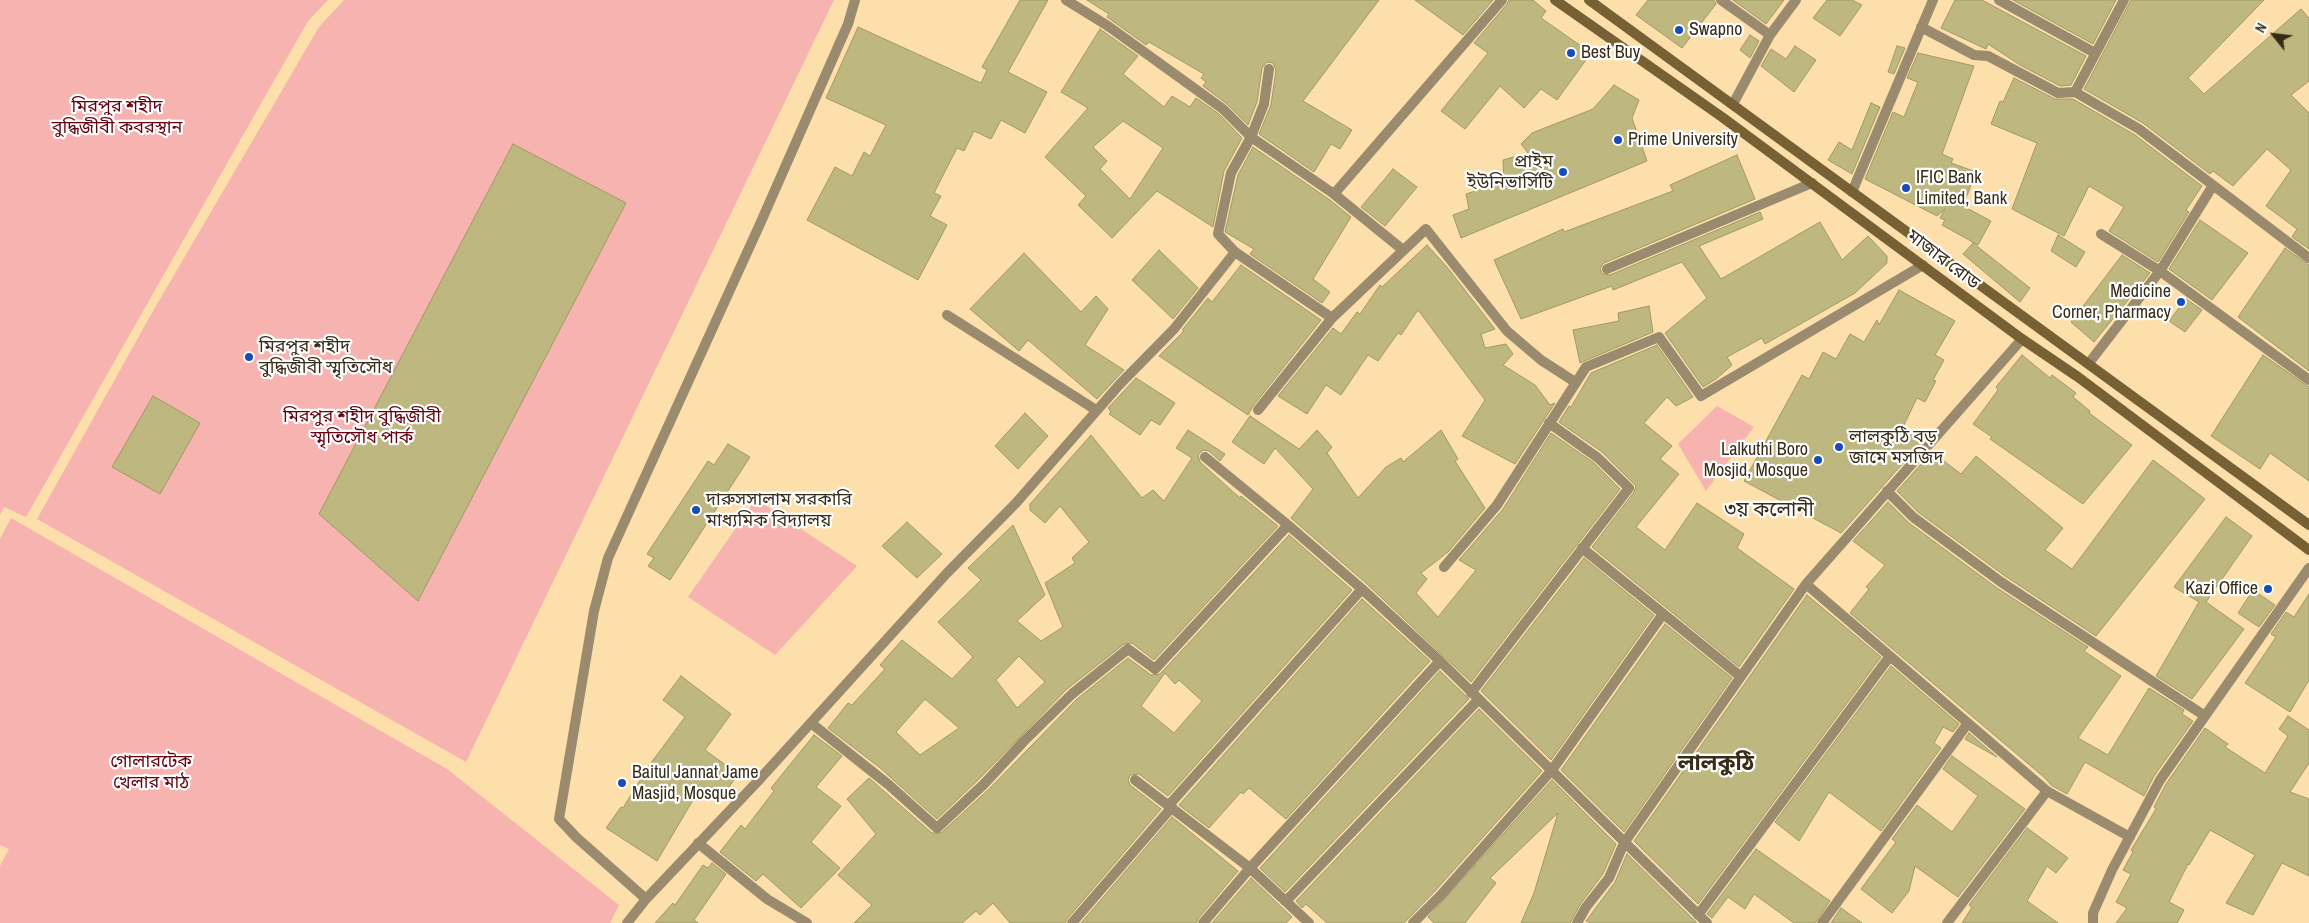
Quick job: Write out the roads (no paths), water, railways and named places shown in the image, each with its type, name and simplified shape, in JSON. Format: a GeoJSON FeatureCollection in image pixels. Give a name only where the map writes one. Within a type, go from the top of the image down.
{"type":"FeatureCollection","features":[{"type":"Feature","properties":{"kind":"main road","name":"মাজার রোড"},"geometry":{"type":"LineString","coordinates":[[1556,0],[1812,183],[2022,339],[2086,383],[2309,550]]}},
{"type":"Feature","properties":{"kind":"main road","name":"মাজার রোড"},"geometry":{"type":"LineString","coordinates":[[1594,1],[1852,192],[2309,525]]}},
{"type":"Feature","properties":{"kind":"street"},"geometry":{"type":"LineString","coordinates":[[646,899],[576,837],[559,818],[594,611],[608,558],[760,224],[848,24],[855,0]]}},
{"type":"Feature","properties":{"kind":"street"},"geometry":{"type":"LineString","coordinates":[[1066,0],[1108,26],[1223,108],[1250,137],[1334,194],[1403,250]]}},
{"type":"Feature","properties":{"kind":"street"},"geometry":{"type":"LineString","coordinates":[[1334,194],[1502,0]]}},
{"type":"Feature","properties":{"kind":"street"},"geometry":{"type":"LineString","coordinates":[[1721,0],[1770,35]]}},
{"type":"Feature","properties":{"kind":"street"},"geometry":{"type":"LineString","coordinates":[[1733,104],[1770,35],[1796,0]]}},
{"type":"Feature","properties":{"kind":"street"},"geometry":{"type":"LineString","coordinates":[[1852,192],[1933,0]]}},
{"type":"Feature","properties":{"kind":"street"},"geometry":{"type":"LineString","coordinates":[[1999,0],[2095,53]]}},
{"type":"Feature","properties":{"kind":"street"},"geometry":{"type":"LineString","coordinates":[[2075,92],[2122,0]]}},
{"type":"Feature","properties":{"kind":"street"},"geometry":{"type":"LineString","coordinates":[[1921,27],[1974,55],[1988,56],[2058,93],[2075,92],[2138,129],[2309,258]]}},
{"type":"Feature","properties":{"kind":"street"},"geometry":{"type":"LineString","coordinates":[[1269,69],[1264,104],[1250,137],[1231,173],[1218,234],[1235,252],[1332,318]]}},
{"type":"Feature","properties":{"kind":"street"},"geometry":{"type":"LineString","coordinates":[[1607,269],[1812,183]]}},
{"type":"Feature","properties":{"kind":"street"},"geometry":{"type":"LineString","coordinates":[[2089,363],[2160,271],[2212,186]]}},
{"type":"Feature","properties":{"kind":"street"},"geometry":{"type":"LineString","coordinates":[[1258,410],[1332,318],[1426,229],[1507,331],[1541,360],[1575,382]]}},
{"type":"Feature","properties":{"kind":"street"},"geometry":{"type":"LineString","coordinates":[[2101,234],[2160,271],[2309,380]]}},
{"type":"Feature","properties":{"kind":"street"},"geometry":{"type":"LineString","coordinates":[[627,923],[646,899],[811,723],[947,573],[1016,503],[1096,410],[1174,329],[1235,252]]}},
{"type":"Feature","properties":{"kind":"street"},"geometry":{"type":"LineString","coordinates":[[1444,567],[1497,505],[1586,367],[1659,337],[1701,396],[1923,265]]}},
{"type":"Feature","properties":{"kind":"street"},"geometry":{"type":"LineString","coordinates":[[947,315],[1096,410]]}},
{"type":"Feature","properties":{"kind":"street"},"geometry":{"type":"LineString","coordinates":[[1577,923],[1586,907],[1609,878],[1624,843],[1806,584],[2022,339]]}},
{"type":"Feature","properties":{"kind":"street"},"geometry":{"type":"LineString","coordinates":[[1286,901],[1474,696],[1582,548],[1630,488],[1598,458],[1549,423]]}},
{"type":"Feature","properties":{"kind":"street"},"geometry":{"type":"LineString","coordinates":[[1204,457],[1288,525],[1362,589],[1440,661],[1707,923]]}},
{"type":"Feature","properties":{"kind":"street"},"geometry":{"type":"LineString","coordinates":[[1887,491],[1914,517],[2001,582],[2206,716]]}},
{"type":"Feature","properties":{"kind":"street"},"geometry":{"type":"LineString","coordinates":[[811,723],[889,785],[937,828],[984,784],[1072,694],[1128,649],[1155,669],[1288,525]]}},
{"type":"Feature","properties":{"kind":"street"},"geometry":{"type":"LineString","coordinates":[[1582,548],[1740,676]]}},
{"type":"Feature","properties":{"kind":"street"},"geometry":{"type":"LineString","coordinates":[[2093,923],[2093,914],[2112,870],[2160,780],[2309,568]]}},
{"type":"Feature","properties":{"kind":"street"},"geometry":{"type":"LineString","coordinates":[[1806,584],[2047,791],[2130,838]]}},
{"type":"Feature","properties":{"kind":"street"},"geometry":{"type":"LineString","coordinates":[[1072,923],[1171,806],[1362,589]]}},
{"type":"Feature","properties":{"kind":"street"},"geometry":{"type":"LineString","coordinates":[[1413,923],[1440,896],[1552,770],[1663,614]]}},
{"type":"Feature","properties":{"kind":"street"},"geometry":{"type":"LineString","coordinates":[[1698,915],[1890,656]]}},
{"type":"Feature","properties":{"kind":"street"},"geometry":{"type":"LineString","coordinates":[[1203,923],[1250,868],[1440,661]]}},
{"type":"Feature","properties":{"kind":"street"},"geometry":{"type":"LineString","coordinates":[[1822,923],[1968,723]]}},
{"type":"Feature","properties":{"kind":"street"},"geometry":{"type":"LineString","coordinates":[[1135,780],[1250,868],[1310,923]]}},
{"type":"Feature","properties":{"kind":"street"},"geometry":{"type":"LineString","coordinates":[[1947,923],[2047,791]]}},
{"type":"Feature","properties":{"kind":"street"},"geometry":{"type":"LineString","coordinates":[[698,843],[767,899],[807,923]]}},
{"type":"Feature","properties":{"kind":"place","name":"Swapno"},"geometry":{"type":"Point","coordinates":[1679,30]}},
{"type":"Feature","properties":{"kind":"place","name":"Best Buy"},"geometry":{"type":"Point","coordinates":[1571,53]}},
{"type":"Feature","properties":{"kind":"place","name":"Prime University"},"geometry":{"type":"Point","coordinates":[1618,140]}},
{"type":"Feature","properties":{"kind":"place","name":"প্রাইম ইউনিভার্সিটি"},"geometry":{"type":"Point","coordinates":[1563,172]}},
{"type":"Feature","properties":{"kind":"place","name":"IFIC Bank Limited, Bank"},"geometry":{"type":"Point","coordinates":[1906,188]}},
{"type":"Feature","properties":{"kind":"place","name":"Medicine Corner, Pharmacy"},"geometry":{"type":"Point","coordinates":[2181,302]}},
{"type":"Feature","properties":{"kind":"place","name":"মিরপুর শহীদ বুদ্ধিজীবী স্মৃতিসৌধ"},"geometry":{"type":"Point","coordinates":[249,357]}},
{"type":"Feature","properties":{"kind":"place","name":"লালকুঠি বড় জামে মসজিদ"},"geometry":{"type":"Point","coordinates":[1839,447]}},
{"type":"Feature","properties":{"kind":"place","name":"Lalkuthi Boro Mosjid, Mosque"},"geometry":{"type":"Point","coordinates":[1818,460]}},
{"type":"Feature","properties":{"kind":"place","name":"দারুসসালাম সরকারি মাধ্যমিক বিদ্যালয়"},"geometry":{"type":"Point","coordinates":[696,510]}},
{"type":"Feature","properties":{"kind":"place","name":"Kazi Office"},"geometry":{"type":"Point","coordinates":[2268,589]}},
{"type":"Feature","properties":{"kind":"place","name":"Baitul Jannat Jame Masjid, Mosque"},"geometry":{"type":"Point","coordinates":[622,783]}},
{"type":"Feature","properties":{"kind":"district","name":"৩য় কলোনী"},"geometry":{"type":"Point","coordinates":[1769,511]}},
{"type":"Feature","properties":{"kind":"district","name":"লালকুঠি"},"geometry":{"type":"Point","coordinates":[1716,764]}},
{"type":"Feature","properties":{"kind":"park label","name":"মিরপুর শহীদ বুদ্ধিজীবী কবরস্থান"},"geometry":{"type":"Point","coordinates":[117,117]}},
{"type":"Feature","properties":{"kind":"park label","name":"মিরপুর শহীদ বুদ্ধিজীবী স্মৃতিসৌধ পার্ক"},"geometry":{"type":"Point","coordinates":[362,427]}},
{"type":"Feature","properties":{"kind":"park label","name":"গোলারটেক খেলার মাঠ"},"geometry":{"type":"Point","coordinates":[151,772]}}]}
